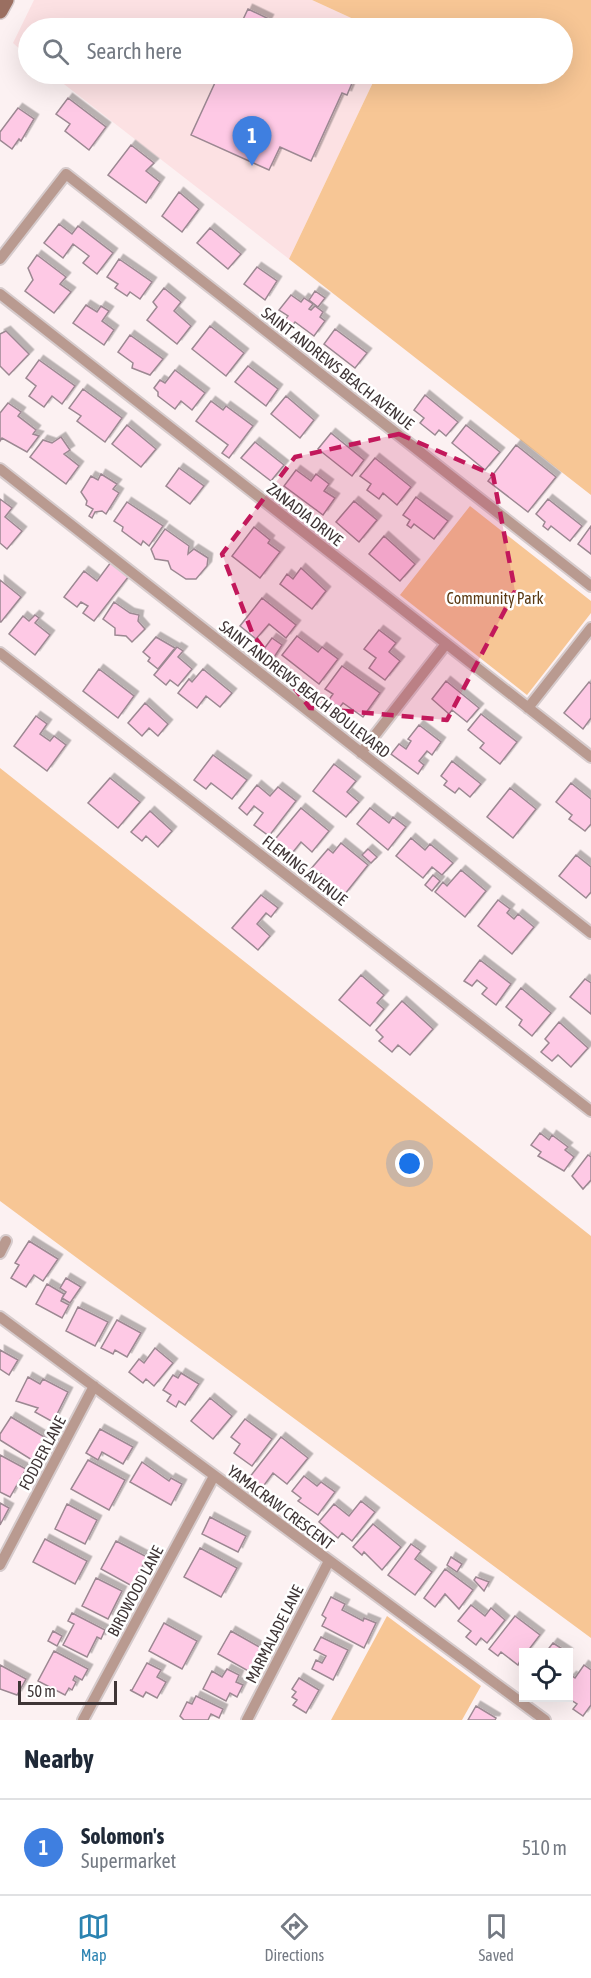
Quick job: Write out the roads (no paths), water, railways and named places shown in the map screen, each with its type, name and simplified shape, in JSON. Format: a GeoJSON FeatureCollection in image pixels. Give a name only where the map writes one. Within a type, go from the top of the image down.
{"type":"FeatureCollection","features":[{"type":"Feature","properties":{"kind":"main road"},"geometry":{"type":"LineString","coordinates":[[0,11],[6,0]]}},
{"type":"Feature","properties":{"kind":"street","name":"SAINT ANDREWS BEACH AVENUE"},"geometry":{"type":"LineString","coordinates":[[0,259],[66,174],[591,586]]}},
{"type":"Feature","properties":{"kind":"street","name":"ZANADIA DRIVE"},"geometry":{"type":"LineString","coordinates":[[0,294],[591,757]]}},
{"type":"Feature","properties":{"kind":"street","name":"SAINT ANDREWS BEACH BOULEVARD"},"geometry":{"type":"LineString","coordinates":[[0,469],[591,933]]}},
{"type":"Feature","properties":{"kind":"street"},"geometry":{"type":"LineString","coordinates":[[528,708],[591,628]]}},
{"type":"Feature","properties":{"kind":"street"},"geometry":{"type":"LineString","coordinates":[[362,753],[447,644]]}},
{"type":"Feature","properties":{"kind":"street","name":"FLEMING AVENUE"},"geometry":{"type":"LineString","coordinates":[[0,653],[591,1111]]}},
{"type":"Feature","properties":{"kind":"street"},"geometry":{"type":"LineString","coordinates":[[0,1253],[6,1242]]}},
{"type":"Feature","properties":{"kind":"street","name":"YAMACRAW CRESCENT"},"geometry":{"type":"LineString","coordinates":[[0,1317],[545,1720]]}},
{"type":"Feature","properties":{"kind":"street","name":"FODDER LANE"},"geometry":{"type":"LineString","coordinates":[[0,1565],[94,1386]]}},
{"type":"Feature","properties":{"kind":"street","name":"BIRDWOOD LANE"},"geometry":{"type":"LineString","coordinates":[[83,1720],[214,1476]]}},
{"type":"Feature","properties":{"kind":"street","name":"MARMALADE LANE"},"geometry":{"type":"LineString","coordinates":[[247,1720],[328,1561]]}},
{"type":"Feature","properties":{"kind":"place","name":"Solomon's"},"geometry":{"type":"Point","coordinates":[252,166]}},
{"type":"Feature","properties":{"kind":"park label","name":"Community Park"},"geometry":{"type":"Point","coordinates":[495,598]}}]}
